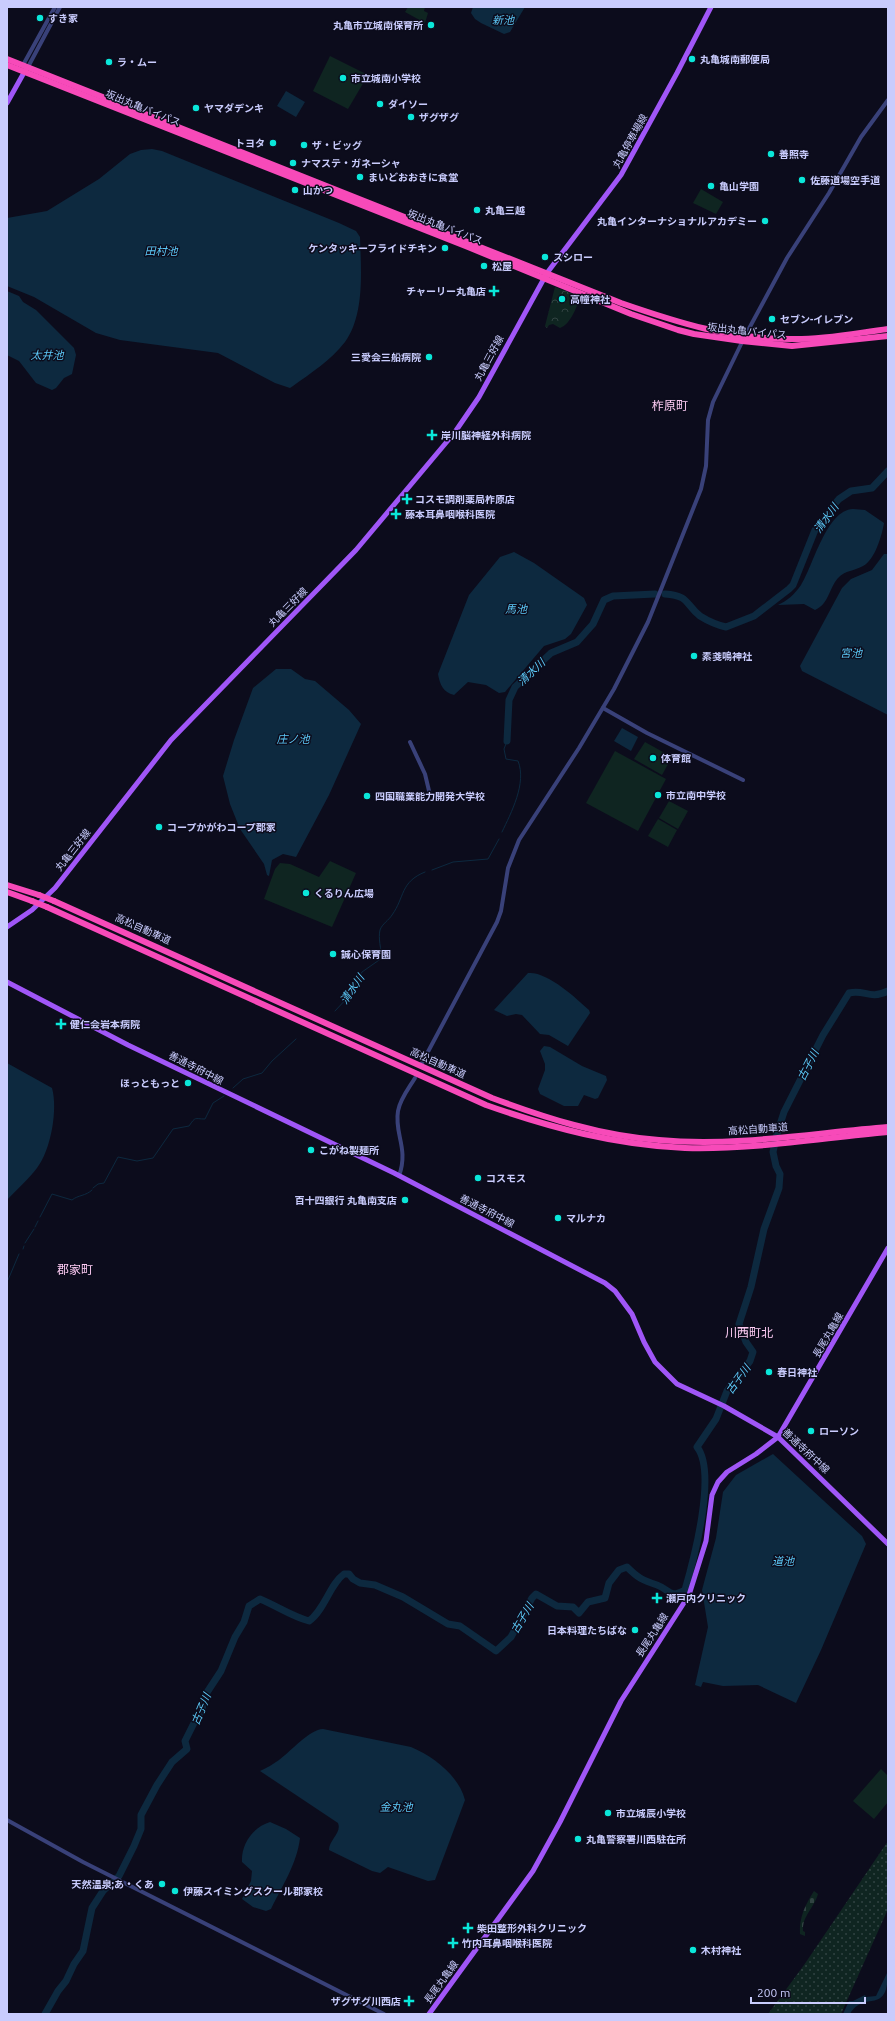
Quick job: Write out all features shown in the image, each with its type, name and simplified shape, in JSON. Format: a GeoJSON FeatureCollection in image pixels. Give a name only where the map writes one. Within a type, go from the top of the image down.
{"type":"FeatureCollection","features":[{"type":"Feature","properties":{"kind":"highway","name":"坂出丸亀バイパス"},"geometry":{"type":"LineString","coordinates":[[7,59],[25,68],[545,275],[618,309],[664,325],[694,334],[797,345],[888,336]]}},
{"type":"Feature","properties":{"kind":"highway","name":"坂出丸亀バイパス"},"geometry":{"type":"LineString","coordinates":[[7,65],[25,68]]}},
{"type":"Feature","properties":{"kind":"highway","name":"坂出丸亀バイパス"},"geometry":{"type":"LineString","coordinates":[[744,339],[791,339],[888,329]]}},
{"type":"Feature","properties":{"kind":"highway","name":"高松自動車道"},"geometry":{"type":"LineString","coordinates":[[7,885],[54,901],[443,1076],[531,1112],[582,1127],[658,1140],[767,1142]]}},
{"type":"Feature","properties":{"kind":"highway","name":"高松自動車道"},"geometry":{"type":"LineString","coordinates":[[7,892],[47,907],[486,1105],[572,1132],[657,1146],[725,1147],[888,1127]]}},
{"type":"Feature","properties":{"kind":"highway","name":"高松自動車道"},"geometry":{"type":"LineString","coordinates":[[783,1140],[888,1132]]}},
{"type":"Feature","properties":{"kind":"main road","name":"丸亀停車場線"},"geometry":{"type":"LineString","coordinates":[[545,275],[621,175],[711,7]]}},
{"type":"Feature","properties":{"kind":"main road"},"geometry":{"type":"LineString","coordinates":[[7,103],[25,68]]}},
{"type":"Feature","properties":{"kind":"main road","name":"丸亀三好線"},"geometry":{"type":"LineString","coordinates":[[7,927],[32,910],[55,888],[171,740],[327,582],[381,521],[455,432],[478,397],[545,275]]}},
{"type":"Feature","properties":{"kind":"main road","name":"善通寺府中線"},"geometry":{"type":"LineString","coordinates":[[7,982],[128,1045],[399,1176],[605,1283],[615,1291],[632,1314],[648,1350],[662,1370],[680,1386],[721,1405],[778,1437],[888,1544]]}},
{"type":"Feature","properties":{"kind":"main road","name":"長尾丸亀線"},"geometry":{"type":"LineString","coordinates":[[429,2014],[533,1871],[560,1822],[621,1701],[689,1595],[706,1541],[712,1495],[718,1482],[727,1472],[756,1454],[778,1437],[888,1248]]}},
{"type":"Feature","properties":{"kind":"street"},"geometry":{"type":"LineString","coordinates":[[25,68],[55,7]]}},
{"type":"Feature","properties":{"kind":"street"},"geometry":{"type":"LineString","coordinates":[[25,68],[60,7]]}},
{"type":"Feature","properties":{"kind":"street"},"geometry":{"type":"LineString","coordinates":[[422,1063],[495,927],[501,912],[509,863],[519,840],[579,748],[603,708],[648,622],[701,489],[706,466],[707,433],[710,411],[744,339],[787,258],[829,193],[861,137],[888,100]]}},
{"type":"Feature","properties":{"kind":"street"},"geometry":{"type":"LineString","coordinates":[[603,708],[647,733],[743,780]]}},
{"type":"Feature","properties":{"kind":"street"},"geometry":{"type":"LineString","coordinates":[[410,742],[425,774],[430,795]]}},
{"type":"Feature","properties":{"kind":"street"},"geometry":{"type":"LineString","coordinates":[[399,1176],[404,1155],[398,1121],[398,1111],[415,1078]]}},
{"type":"Feature","properties":{"kind":"street"},"geometry":{"type":"LineString","coordinates":[[7,1820],[116,1879],[384,2014]]}},
{"type":"Feature","properties":{"kind":"green space"},"geometry":{"type":"Polygon","coordinates":[[[408,7],[425,7],[424,11],[428,13],[425,23],[405,12],[408,7]]]}},
{"type":"Feature","properties":{"kind":"green space"},"geometry":{"type":"Polygon","coordinates":[[[330,56],[368,75],[348,109],[313,91],[330,56]]]}},
{"type":"Feature","properties":{"kind":"green space"},"geometry":{"type":"Polygon","coordinates":[[[701,189],[723,202],[716,214],[693,203],[701,189]]]}},
{"type":"Feature","properties":{"kind":"green space"},"geometry":{"type":"Polygon","coordinates":[[[555,287],[581,297],[573,315],[564,326],[560,328],[553,324],[549,325],[547,328],[545,326],[555,287]]]}},
{"type":"Feature","properties":{"kind":"green space","name":"体育館"},"geometry":{"type":"Polygon","coordinates":[[[645,742],[672,757],[662,775],[634,759],[645,742]]]}},
{"type":"Feature","properties":{"kind":"green space"},"geometry":{"type":"Polygon","coordinates":[[[615,751],[666,779],[638,831],[586,803],[615,751]]]}},
{"type":"Feature","properties":{"kind":"green space"},"geometry":{"type":"Polygon","coordinates":[[[669,801],[688,811],[678,829],[659,818],[669,801]]]}},
{"type":"Feature","properties":{"kind":"green space"},"geometry":{"type":"Polygon","coordinates":[[[658,819],[677,830],[668,847],[648,836],[658,819]]]}},
{"type":"Feature","properties":{"kind":"green space","name":"くるりん広場"},"geometry":{"type":"Polygon","coordinates":[[[330,861],[356,873],[332,927],[264,899],[275,869],[280,863],[290,864],[319,877],[330,861]]]}},
{"type":"Feature","properties":{"kind":"green space"},"geometry":{"type":"Polygon","coordinates":[[[881,1769],[888,1776],[888,1802],[874,1819],[853,1801],[881,1769]]]}},
{"type":"Feature","properties":{"kind":"green space"},"geometry":{"type":"Polygon","coordinates":[[[888,1841],[888,1909],[841,2014],[768,2014],[804,1965],[888,1841]]]}},
{"type":"Feature","properties":{"kind":"green space"},"geometry":{"type":"Polygon","coordinates":[[[814,1891],[818,1894],[804,1921],[803,1931],[805,1932],[805,1936],[800,1934],[800,1922],[805,1907],[814,1891]]]}},
{"type":"Feature","properties":{"kind":"water","name":"新池"},"geometry":{"type":"Polygon","coordinates":[[[473,7],[525,7],[510,32],[504,34],[475,19],[471,13],[473,7]]]}},
{"type":"Feature","properties":{"kind":"water"},"geometry":{"type":"Polygon","coordinates":[[[286,91],[305,102],[296,117],[277,106],[286,91]]]}},
{"type":"Feature","properties":{"kind":"water","name":"田村池"},"geometry":{"type":"Polygon","coordinates":[[[152,149],[162,151],[339,223],[356,231],[360,237],[361,277],[359,305],[351,331],[345,342],[334,355],[290,388],[275,383],[218,353],[120,340],[96,333],[34,297],[7,286],[7,218],[47,211],[99,179],[130,154],[141,150],[152,149]]]}},
{"type":"Feature","properties":{"kind":"water","name":"太井池"},"geometry":{"type":"Polygon","coordinates":[[[7,291],[19,296],[23,302],[36,310],[74,348],[76,355],[72,374],[64,378],[56,388],[52,390],[36,383],[19,361],[7,355],[7,291]]]}},
{"type":"Feature","properties":{"kind":"water"},"geometry":{"type":"Polygon","coordinates":[[[853,509],[865,510],[884,523],[880,540],[871,558],[863,566],[841,575],[835,582],[826,600],[815,610],[804,604],[778,605],[791,597],[801,585],[806,577],[821,541],[835,519],[844,512],[853,509]]]}},
{"type":"Feature","properties":{"kind":"water","name":"馬池"},"geometry":{"type":"Polygon","coordinates":[[[514,552],[534,563],[584,598],[587,605],[571,634],[565,639],[544,646],[505,692],[499,693],[486,685],[468,682],[454,695],[450,694],[443,688],[438,674],[469,595],[500,557],[514,552]]]}},
{"type":"Feature","properties":{"kind":"water","name":"宮池"},"geometry":{"type":"Polygon","coordinates":[[[884,554],[888,554],[888,715],[802,671],[800,666],[842,588],[851,579],[872,570],[884,554]]]}},
{"type":"Feature","properties":{"kind":"water","name":"庄ノ池"},"geometry":{"type":"Polygon","coordinates":[[[276,669],[291,669],[305,679],[315,681],[349,710],[361,724],[329,795],[296,857],[283,854],[272,860],[269,876],[267,875],[264,864],[240,829],[230,804],[223,776],[234,740],[253,688],[276,669]]]}},
{"type":"Feature","properties":{"kind":"water"},"geometry":{"type":"Polygon","coordinates":[[[622,728],[638,737],[631,751],[614,741],[622,728]]]}},
{"type":"Feature","properties":{"kind":"water"},"geometry":{"type":"Polygon","coordinates":[[[528,973],[544,976],[561,986],[589,1010],[590,1013],[568,1046],[549,1035],[540,1034],[522,1015],[516,1014],[507,1016],[494,1010],[528,973]]]}},
{"type":"Feature","properties":{"kind":"water"},"geometry":{"type":"Polygon","coordinates":[[[544,1046],[550,1047],[582,1066],[606,1076],[607,1080],[598,1098],[595,1099],[584,1095],[578,1106],[564,1106],[540,1094],[538,1089],[545,1070],[545,1064],[540,1051],[544,1046]]]}},
{"type":"Feature","properties":{"kind":"water"},"geometry":{"type":"Polygon","coordinates":[[[7,1063],[52,1088],[54,1097],[54,1118],[46,1151],[42,1160],[30,1176],[7,1200],[7,1063]]]}},
{"type":"Feature","properties":{"kind":"water","name":"道池"},"geometry":{"type":"Polygon","coordinates":[[[773,1454],[862,1536],[866,1544],[821,1650],[796,1703],[758,1685],[723,1686],[703,1682],[701,1687],[695,1685],[708,1627],[702,1590],[716,1538],[723,1492],[736,1475],[773,1454]]]}},
{"type":"Feature","properties":{"kind":"water","name":"金丸池"},"geometry":{"type":"Polygon","coordinates":[[[323,1729],[411,1747],[436,1761],[457,1783],[465,1800],[435,1880],[428,1881],[388,1867],[380,1873],[372,1871],[329,1850],[339,1827],[338,1823],[260,1771],[279,1760],[312,1733],[323,1729]]]}},
{"type":"Feature","properties":{"kind":"water"},"geometry":{"type":"Polygon","coordinates":[[[270,1822],[286,1829],[300,1838],[296,1857],[288,1875],[271,1909],[266,1911],[253,1907],[242,1899],[251,1881],[252,1871],[242,1862],[242,1855],[246,1843],[253,1832],[264,1824],[270,1822]]]}},
{"type":"Feature","properties":{"kind":"water"},"geometry":{"type":"Polygon","coordinates":[[[888,1971],[887,1985],[884,1994],[880,1998],[862,2003],[850,2014],[843,2014],[849,2001],[853,2001],[865,1995],[866,1997],[876,1996],[888,1971]]]}},
{"type":"Feature","properties":{"kind":"waterway","name":"清水川"},"geometry":{"type":"LineString","coordinates":[[665,594],[683,598],[700,616],[713,623],[726,627],[754,616],[793,585],[815,530],[826,518],[832,507],[839,499],[851,491],[872,488],[888,471]]}},
{"type":"Feature","properties":{"kind":"waterway","name":"清水川"},"geometry":{"type":"LineString","coordinates":[[507,741],[509,700],[515,687],[551,653],[577,642],[593,624],[604,600],[613,596],[655,594]]}},
{"type":"Feature","properties":{"kind":"waterway","name":"清水川"},"geometry":{"type":"LineString","coordinates":[[502,832],[517,798],[521,779],[518,761],[506,759],[504,749],[507,741]]}},
{"type":"Feature","properties":{"kind":"waterway","name":"清水川"},"geometry":{"type":"LineString","coordinates":[[432,870],[453,862],[488,859],[499,839]]}},
{"type":"Feature","properties":{"kind":"waterway","name":"清水川"},"geometry":{"type":"LineString","coordinates":[[335,1011],[349,996],[362,972],[382,958],[379,936],[380,930],[391,917],[407,885],[411,880],[425,872]]}},
{"type":"Feature","properties":{"kind":"waterway","name":"古子川"},"geometry":{"type":"LineString","coordinates":[[45,2014],[83,1951],[92,1908],[103,1891],[119,1876],[141,1829],[141,1815],[157,1785],[172,1762],[187,1749],[185,1741],[196,1719],[202,1711],[204,1697],[221,1671],[235,1637],[244,1622],[249,1606],[260,1599],[309,1621],[319,1611],[339,1578],[344,1574],[349,1574],[353,1579],[360,1583],[375,1585],[403,1597],[448,1624],[460,1626],[496,1651],[511,1637],[532,1598],[536,1594],[557,1606],[573,1607],[579,1613],[588,1602],[605,1598],[609,1583],[619,1570],[627,1567],[640,1578],[662,1587],[672,1594],[685,1590],[698,1538],[704,1495],[705,1476],[703,1459],[697,1447],[716,1419],[727,1391],[750,1361],[753,1352],[746,1342],[739,1324],[751,1287],[764,1229],[779,1188],[780,1174],[776,1166],[773,1152],[784,1112],[823,1035],[849,993],[859,992],[876,995],[888,991]]}},
{"type":"Feature","properties":{"kind":"waterway","name":"清水川"},"geometry":{"type":"LineString","coordinates":[[233,1088],[243,1079],[262,1073],[272,1061],[296,1039]]}},
{"type":"Feature","properties":{"kind":"waterway","name":"清水川"},"geometry":{"type":"LineString","coordinates":[[93,1188],[98,1184],[104,1183],[118,1157],[137,1161],[153,1158],[173,1129],[189,1126],[196,1119],[205,1119],[213,1103],[224,1096]]}},
{"type":"Feature","properties":{"kind":"waterway","name":"清水川"},"geometry":{"type":"LineString","coordinates":[[40,1217],[52,1194],[72,1200],[92,1190]]}},
{"type":"Feature","properties":{"kind":"waterway","name":"清水川"},"geometry":{"type":"LineString","coordinates":[[35,1227],[38,1221]]}},
{"type":"Feature","properties":{"kind":"waterway","name":"清水川"},"geometry":{"type":"LineString","coordinates":[[25,1243],[34,1229]]}},
{"type":"Feature","properties":{"kind":"waterway","name":"清水川"},"geometry":{"type":"LineString","coordinates":[[8,1280],[19,1254]]}},
{"type":"Feature","properties":{"kind":"place","name":"すき家"},"geometry":{"type":"Point","coordinates":[40,18]}},
{"type":"Feature","properties":{"kind":"place","name":"丸亀市立城南保育所"},"geometry":{"type":"Point","coordinates":[431,25]}},
{"type":"Feature","properties":{"kind":"place","name":"丸亀城南郵便局"},"geometry":{"type":"Point","coordinates":[692,59]}},
{"type":"Feature","properties":{"kind":"place","name":"ラ・ムー"},"geometry":{"type":"Point","coordinates":[109,62]}},
{"type":"Feature","properties":{"kind":"place","name":"市立城南小学校"},"geometry":{"type":"Point","coordinates":[343,78]}},
{"type":"Feature","properties":{"kind":"place","name":"ダイソー"},"geometry":{"type":"Point","coordinates":[380,104]}},
{"type":"Feature","properties":{"kind":"place","name":"ヤマダデンキ"},"geometry":{"type":"Point","coordinates":[196,108]}},
{"type":"Feature","properties":{"kind":"place","name":"ザグザグ"},"geometry":{"type":"Point","coordinates":[411,117]}},
{"type":"Feature","properties":{"kind":"place","name":"トヨタ"},"geometry":{"type":"Point","coordinates":[273,143]}},
{"type":"Feature","properties":{"kind":"place","name":"ザ・ビッグ"},"geometry":{"type":"Point","coordinates":[304,145]}},
{"type":"Feature","properties":{"kind":"place","name":"善照寺"},"geometry":{"type":"Point","coordinates":[771,154]}},
{"type":"Feature","properties":{"kind":"place","name":"ナマステ・ガネーシャ"},"geometry":{"type":"Point","coordinates":[293,163]}},
{"type":"Feature","properties":{"kind":"place","name":"まいどおおきに食堂"},"geometry":{"type":"Point","coordinates":[360,177]}},
{"type":"Feature","properties":{"kind":"place","name":"佐藤道場空手道"},"geometry":{"type":"Point","coordinates":[802,180]}},
{"type":"Feature","properties":{"kind":"place","name":"亀山学園"},"geometry":{"type":"Point","coordinates":[711,186]}},
{"type":"Feature","properties":{"kind":"place","name":"山かつ"},"geometry":{"type":"Point","coordinates":[295,190]}},
{"type":"Feature","properties":{"kind":"place","name":"丸亀三越"},"geometry":{"type":"Point","coordinates":[477,210]}},
{"type":"Feature","properties":{"kind":"place","name":"丸亀インターナショナルアカデミー"},"geometry":{"type":"Point","coordinates":[765,221]}},
{"type":"Feature","properties":{"kind":"place","name":"ケンタッキーフライドチキン"},"geometry":{"type":"Point","coordinates":[445,248]}},
{"type":"Feature","properties":{"kind":"place","name":"スシロー"},"geometry":{"type":"Point","coordinates":[545,257]}},
{"type":"Feature","properties":{"kind":"place","name":"松屋"},"geometry":{"type":"Point","coordinates":[484,266]}},
{"type":"Feature","properties":{"kind":"place","name":"チャーリー丸亀店"},"geometry":{"type":"Point","coordinates":[494,291]}},
{"type":"Feature","properties":{"kind":"place","name":"高幢神社"},"geometry":{"type":"Point","coordinates":[562,299]}},
{"type":"Feature","properties":{"kind":"place","name":"セブン-イレブン"},"geometry":{"type":"Point","coordinates":[772,319]}},
{"type":"Feature","properties":{"kind":"place","name":"三愛会三船病院"},"geometry":{"type":"Point","coordinates":[429,357]}},
{"type":"Feature","properties":{"kind":"place","name":"岸川脳神経外科病院"},"geometry":{"type":"Point","coordinates":[432,435]}},
{"type":"Feature","properties":{"kind":"place","name":"コスモ調剤薬局柞原店"},"geometry":{"type":"Point","coordinates":[407,499]}},
{"type":"Feature","properties":{"kind":"place","name":"藤本耳鼻咽喉科医院"},"geometry":{"type":"Point","coordinates":[396,514]}},
{"type":"Feature","properties":{"kind":"place","name":"素戔嗚神社"},"geometry":{"type":"Point","coordinates":[694,656]}},
{"type":"Feature","properties":{"kind":"place","name":"体育館"},"geometry":{"type":"Point","coordinates":[653,758]}},
{"type":"Feature","properties":{"kind":"place","name":"市立南中学校"},"geometry":{"type":"Point","coordinates":[658,795]}},
{"type":"Feature","properties":{"kind":"place","name":"四国職業能力開発大学校"},"geometry":{"type":"Point","coordinates":[367,796]}},
{"type":"Feature","properties":{"kind":"place","name":"コープかがわコープ郡家"},"geometry":{"type":"Point","coordinates":[159,827]}},
{"type":"Feature","properties":{"kind":"place","name":"くるりん広場"},"geometry":{"type":"Point","coordinates":[306,893]}},
{"type":"Feature","properties":{"kind":"place","name":"誠心保育園"},"geometry":{"type":"Point","coordinates":[333,954]}},
{"type":"Feature","properties":{"kind":"place","name":"健仁会岩本病院"},"geometry":{"type":"Point","coordinates":[61,1024]}},
{"type":"Feature","properties":{"kind":"place","name":"ほっともっと"},"geometry":{"type":"Point","coordinates":[188,1083]}},
{"type":"Feature","properties":{"kind":"place","name":"こがね製麺所"},"geometry":{"type":"Point","coordinates":[311,1150]}},
{"type":"Feature","properties":{"kind":"place","name":"コスモス"},"geometry":{"type":"Point","coordinates":[478,1178]}},
{"type":"Feature","properties":{"kind":"place","name":"百十四銀行 丸亀南支店"},"geometry":{"type":"Point","coordinates":[405,1200]}},
{"type":"Feature","properties":{"kind":"place","name":"マルナカ"},"geometry":{"type":"Point","coordinates":[558,1218]}},
{"type":"Feature","properties":{"kind":"place","name":"春日神社"},"geometry":{"type":"Point","coordinates":[769,1372]}},
{"type":"Feature","properties":{"kind":"place","name":"ローソン"},"geometry":{"type":"Point","coordinates":[811,1431]}},
{"type":"Feature","properties":{"kind":"place","name":"瀬戸内クリニック"},"geometry":{"type":"Point","coordinates":[657,1598]}},
{"type":"Feature","properties":{"kind":"place","name":"日本料理たちばな"},"geometry":{"type":"Point","coordinates":[635,1630]}},
{"type":"Feature","properties":{"kind":"place","name":"市立城辰小学校"},"geometry":{"type":"Point","coordinates":[608,1813]}},
{"type":"Feature","properties":{"kind":"place","name":"丸亀警察署川西駐在所"},"geometry":{"type":"Point","coordinates":[578,1839]}},
{"type":"Feature","properties":{"kind":"place","name":"天然温泉;あ・くあ"},"geometry":{"type":"Point","coordinates":[162,1884]}},
{"type":"Feature","properties":{"kind":"place","name":"伊藤スイミングスクール郡家校"},"geometry":{"type":"Point","coordinates":[175,1891]}},
{"type":"Feature","properties":{"kind":"place","name":"柴田整形外科クリニック"},"geometry":{"type":"Point","coordinates":[468,1928]}},
{"type":"Feature","properties":{"kind":"place","name":"竹内耳鼻咽喉科医院"},"geometry":{"type":"Point","coordinates":[453,1943]}},
{"type":"Feature","properties":{"kind":"place","name":"木村神社"},"geometry":{"type":"Point","coordinates":[693,1950]}},
{"type":"Feature","properties":{"kind":"place","name":"ザグザグ川西店"},"geometry":{"type":"Point","coordinates":[409,2001]}},
{"type":"Feature","properties":{"kind":"district","name":"柞原町"},"geometry":{"type":"Point","coordinates":[670,405]}},
{"type":"Feature","properties":{"kind":"district","name":"郡家町"},"geometry":{"type":"Point","coordinates":[75,1269]}},
{"type":"Feature","properties":{"kind":"district","name":"川西町北"},"geometry":{"type":"Point","coordinates":[749,1332]}}]}
